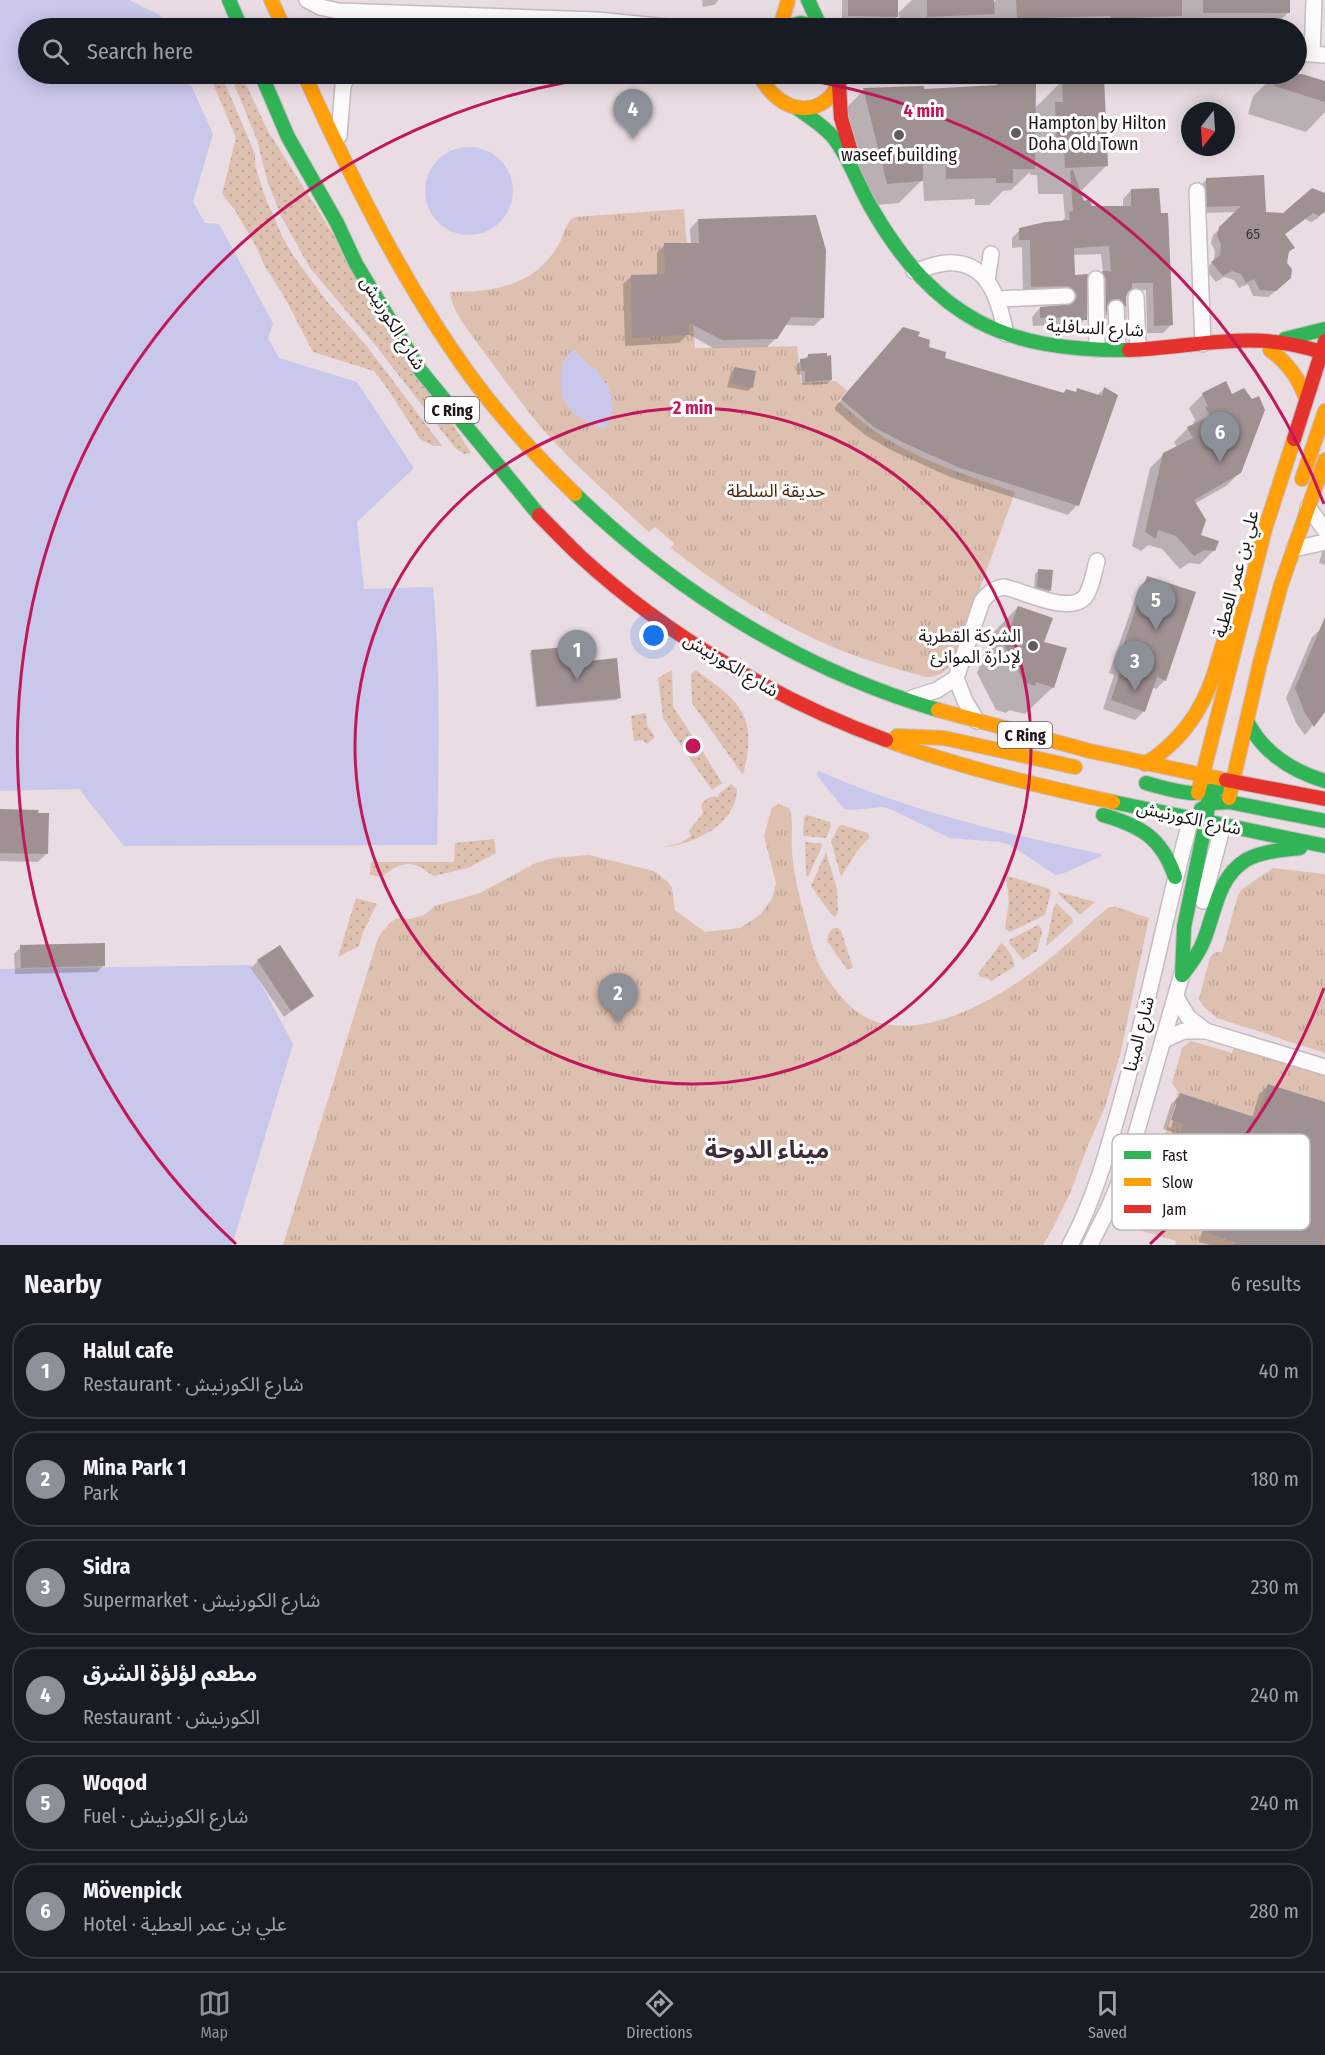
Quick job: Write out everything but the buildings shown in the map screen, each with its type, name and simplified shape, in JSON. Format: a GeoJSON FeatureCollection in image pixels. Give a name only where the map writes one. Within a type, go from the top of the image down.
{"type":"FeatureCollection","features":[{"type":"Feature","properties":{"kind":"main road"},"geometry":{"type":"LineString","coordinates":[[229,0],[237,18]]}},
{"type":"Feature","properties":{"kind":"main road"},"geometry":{"type":"LineString","coordinates":[[271,0],[279,18]]}},
{"type":"Feature","properties":{"kind":"main road"},"geometry":{"type":"LineString","coordinates":[[783,18],[788,0]]}},
{"type":"Feature","properties":{"kind":"main road"},"geometry":{"type":"LineString","coordinates":[[807,0],[816,18]]}},
{"type":"Feature","properties":{"kind":"main road","name":"شارع الكورنيش"},"geometry":{"type":"LineString","coordinates":[[265,84],[288,137],[337,223],[356,264],[415,361],[530,506],[580,557],[636,603],[694,645],[777,693],[821,714],[879,738],[962,766],[1066,792],[1325,846]]}},
{"type":"Feature","properties":{"kind":"main road","name":"شارع الكورنيش"},"geometry":{"type":"LineString","coordinates":[[309,84],[400,263],[471,376],[525,441],[593,512],[698,597],[738,623],[791,652],[906,700],[1071,747],[1203,776],[1325,799]]}},
{"type":"Feature","properties":{"kind":"main road","name":"شارع السافلية"},"geometry":{"type":"LineString","coordinates":[[763,84],[776,100],[797,108],[821,125],[834,138],[887,234],[914,271],[938,295],[963,313],[1006,334],[1046,345],[1097,349],[1137,349],[1231,341],[1323,354]]}},
{"type":"Feature","properties":{"kind":"main road"},"geometry":{"type":"LineString","coordinates":[[797,108],[815,106],[825,101],[839,84]]}},
{"type":"Feature","properties":{"kind":"main road","name":"شارع السافلية"},"geometry":{"type":"LineString","coordinates":[[843,84],[840,118],[866,198]]}},
{"type":"Feature","properties":{"kind":"main road"},"geometry":{"type":"LineString","coordinates":[[1306,399],[1295,371],[1271,345],[1325,329]]}},
{"type":"Feature","properties":{"kind":"main road","name":"علي بن عمر العطية"},"geometry":{"type":"LineString","coordinates":[[1182,975],[1184,927],[1198,820],[1204,798],[1203,776],[1264,529],[1323,354]]}},
{"type":"Feature","properties":{"kind":"main road"},"geometry":{"type":"LineString","coordinates":[[1297,495],[1325,411]]}},
{"type":"Feature","properties":{"kind":"main road"},"geometry":{"type":"LineString","coordinates":[[1223,825],[1281,585],[1288,546],[1308,507],[1325,460]]}},
{"type":"Feature","properties":{"kind":"main road"},"geometry":{"type":"LineString","coordinates":[[1145,764],[1172,746],[1198,708],[1210,684],[1228,626],[1245,608]]}},
{"type":"Feature","properties":{"kind":"main road"},"geometry":{"type":"LineString","coordinates":[[1247,721],[1254,736],[1265,749],[1301,772],[1325,781]]}},
{"type":"Feature","properties":{"kind":"main road"},"geometry":{"type":"LineString","coordinates":[[879,738],[912,736],[944,738],[1089,770]]}},
{"type":"Feature","properties":{"kind":"main road"},"geometry":{"type":"LineString","coordinates":[[1134,781],[1204,798],[1325,821]]}},
{"type":"Feature","properties":{"kind":"main road"},"geometry":{"type":"LineString","coordinates":[[1204,798],[1233,781]]}},
{"type":"Feature","properties":{"kind":"main road"},"geometry":{"type":"LineString","coordinates":[[1066,792],[1090,809],[1126,821],[1145,832],[1164,852],[1170,861],[1175,877]]}},
{"type":"Feature","properties":{"kind":"main road"},"geometry":{"type":"LineString","coordinates":[[1182,975],[1198,953],[1221,888],[1238,866],[1264,853],[1325,846]]}},
{"type":"Feature","properties":{"kind":"street"},"geometry":{"type":"LineString","coordinates":[[307,0],[320,7],[338,10],[545,18]]}},
{"type":"Feature","properties":{"kind":"street"},"geometry":{"type":"LineString","coordinates":[[1314,0],[1319,54]]}},
{"type":"Feature","properties":{"kind":"street"},"geometry":{"type":"LineString","coordinates":[[338,145],[339,112],[344,84]]}},
{"type":"Feature","properties":{"kind":"street"},"geometry":{"type":"LineString","coordinates":[[1197,191],[1203,344]]}},
{"type":"Feature","properties":{"kind":"street"},"geometry":{"type":"LineString","coordinates":[[987,281],[991,254]]}},
{"type":"Feature","properties":{"kind":"street"},"geometry":{"type":"LineString","coordinates":[[914,271],[943,263],[956,263],[978,272],[987,281],[998,299],[1006,334]]}},
{"type":"Feature","properties":{"kind":"street"},"geometry":{"type":"LineString","coordinates":[[1096,279],[1097,349]]}},
{"type":"Feature","properties":{"kind":"street"},"geometry":{"type":"LineString","coordinates":[[998,299],[1067,296]]}},
{"type":"Feature","properties":{"kind":"street"},"geometry":{"type":"LineString","coordinates":[[1136,297],[1137,349]]}},
{"type":"Feature","properties":{"kind":"street"},"geometry":{"type":"LineString","coordinates":[[1116,308],[1118,349]]}},
{"type":"Feature","properties":{"kind":"street"},"geometry":{"type":"LineString","coordinates":[[1308,507],[1325,530]]}},
{"type":"Feature","properties":{"kind":"street"},"geometry":{"type":"LineString","coordinates":[[1288,546],[1325,542]]}},
{"type":"Feature","properties":{"kind":"street"},"geometry":{"type":"LineString","coordinates":[[906,700],[938,690],[956,678],[982,601],[988,593],[1004,587],[1060,604],[1077,602],[1085,596],[1089,589],[1097,561]]}},
{"type":"Feature","properties":{"kind":"street"},"geometry":{"type":"LineString","coordinates":[[956,678],[965,701],[978,722]]}},
{"type":"Feature","properties":{"kind":"street","name":"شارع المينا"},"geometry":{"type":"LineString","coordinates":[[1070,1245],[1095,1190],[1104,1163],[1144,1017],[1175,877],[1198,820]]}},
{"type":"Feature","properties":{"kind":"street","name":"شارع المينا"},"geometry":{"type":"LineString","coordinates":[[1136,1134],[1223,825]]}},
{"type":"Feature","properties":{"kind":"street"},"geometry":{"type":"LineString","coordinates":[[1176,997],[1188,1017],[1206,1031]]}},
{"type":"Feature","properties":{"kind":"street"},"geometry":{"type":"LineString","coordinates":[[1144,1017],[1168,1024]]}},
{"type":"Feature","properties":{"kind":"street"},"geometry":{"type":"LineString","coordinates":[[1163,1040],[1184,1031],[1206,1031],[1325,1067]]}},
{"type":"Feature","properties":{"kind":"street","name":"شارع المينا"},"geometry":{"type":"LineString","coordinates":[[1090,1245],[1112,1201]]}},
{"type":"Feature","properties":{"kind":"green space"},"geometry":{"type":"Polygon","coordinates":[[[213,84],[225,84],[255,154],[255,165],[264,194],[282,236],[294,257],[329,304],[366,345],[442,446],[433,446],[420,439],[374,371],[313,352],[285,298],[264,265],[257,248],[235,210],[222,194],[236,138],[213,84]]]}},
{"type":"Feature","properties":{"kind":"green space"},"geometry":{"type":"Polygon","coordinates":[[[234,84],[246,84],[268,131],[471,453],[464,454],[455,448],[377,347],[310,268],[281,216],[267,180],[257,140],[234,84]]]}},
{"type":"Feature","properties":{"kind":"green space","name":"حديقة السلطة"},"geometry":{"type":"Polygon","coordinates":[[[684,209],[695,348],[797,346],[801,383],[836,381],[847,391],[838,401],[866,425],[887,439],[941,465],[1015,492],[955,657],[940,674],[926,677],[889,667],[842,651],[809,636],[768,614],[708,576],[671,548],[674,543],[655,527],[649,532],[566,455],[545,432],[468,331],[454,308],[450,292],[498,288],[526,278],[538,269],[559,244],[567,225],[575,217],[684,209]]]}},
{"type":"Feature","properties":{"kind":"green space"},"geometry":{"type":"Polygon","coordinates":[[[672,670],[673,707],[695,740],[682,747],[663,718],[658,678],[672,670]]]}},
{"type":"Feature","properties":{"kind":"green space"},"geometry":{"type":"Polygon","coordinates":[[[695,670],[724,691],[742,712],[747,724],[748,738],[743,775],[692,703],[691,674],[695,670]]]}},
{"type":"Feature","properties":{"kind":"green space"},"geometry":{"type":"Polygon","coordinates":[[[646,713],[647,725],[655,737],[647,744],[643,740],[634,741],[631,716],[646,713]]]}},
{"type":"Feature","properties":{"kind":"green space"},"geometry":{"type":"Polygon","coordinates":[[[700,747],[722,783],[712,790],[688,756],[700,747]]]}},
{"type":"Feature","properties":{"kind":"green space"},"geometry":{"type":"Polygon","coordinates":[[[731,784],[737,789],[735,801],[730,813],[721,822],[700,837],[687,842],[663,847],[680,843],[691,836],[689,831],[703,813],[701,805],[708,798],[718,797],[731,784]]]}},
{"type":"Feature","properties":{"kind":"green space"},"geometry":{"type":"Polygon","coordinates":[[[779,804],[789,808],[791,812],[795,875],[817,960],[829,981],[844,1000],[867,1018],[894,1025],[922,1024],[952,1016],[981,1004],[1033,971],[1109,907],[1116,907],[1149,918],[1121,1051],[1105,1107],[1071,1191],[1043,1245],[283,1245],[378,938],[392,921],[398,918],[410,919],[424,915],[435,906],[480,893],[536,863],[553,858],[589,855],[654,871],[672,888],[675,910],[705,932],[740,928],[760,915],[772,899],[776,883],[764,836],[772,807],[779,804]]]}},
{"type":"Feature","properties":{"kind":"green space"},"geometry":{"type":"Polygon","coordinates":[[[807,815],[830,822],[831,827],[826,838],[803,836],[804,818],[807,815]]]}},
{"type":"Feature","properties":{"kind":"green space"},"geometry":{"type":"Polygon","coordinates":[[[839,826],[868,833],[870,837],[857,851],[841,877],[831,841],[839,826]]]}},
{"type":"Feature","properties":{"kind":"green space"},"geometry":{"type":"Polygon","coordinates":[[[494,839],[496,853],[468,868],[434,876],[416,865],[405,864],[396,867],[382,877],[370,875],[371,862],[454,862],[455,843],[494,839]]]}},
{"type":"Feature","properties":{"kind":"green space"},"geometry":{"type":"Polygon","coordinates":[[[805,842],[823,844],[808,877],[806,875],[805,842]]]}},
{"type":"Feature","properties":{"kind":"green space"},"geometry":{"type":"Polygon","coordinates":[[[826,852],[837,889],[838,913],[835,917],[811,886],[826,852]]]}},
{"type":"Feature","properties":{"kind":"green space"},"geometry":{"type":"Polygon","coordinates":[[[1273,868],[1325,874],[1325,1053],[1217,1018],[1203,1006],[1199,999],[1210,957],[1216,952],[1222,952],[1238,895],[1242,889],[1273,868]]]}},
{"type":"Feature","properties":{"kind":"green space"},"geometry":{"type":"Polygon","coordinates":[[[1008,876],[1050,889],[1051,892],[1045,915],[1010,932],[1005,929],[1009,901],[1006,878],[1008,876]]]}},
{"type":"Feature","properties":{"kind":"green space"},"geometry":{"type":"Polygon","coordinates":[[[1058,892],[1095,902],[1080,915],[1058,892]]]}},
{"type":"Feature","properties":{"kind":"green space"},"geometry":{"type":"Polygon","coordinates":[[[356,898],[377,904],[363,932],[359,946],[338,957],[356,898]]]}},
{"type":"Feature","properties":{"kind":"green space"},"geometry":{"type":"Polygon","coordinates":[[[1056,903],[1072,918],[1073,923],[1046,946],[1053,910],[1056,903]]]}},
{"type":"Feature","properties":{"kind":"green space"},"geometry":{"type":"Polygon","coordinates":[[[1038,925],[1042,932],[1037,951],[1023,960],[1009,940],[1038,925]]]}},
{"type":"Feature","properties":{"kind":"green space"},"geometry":{"type":"Polygon","coordinates":[[[833,928],[841,931],[853,968],[847,969],[827,941],[833,928]]]}},
{"type":"Feature","properties":{"kind":"green space"},"geometry":{"type":"Polygon","coordinates":[[[1001,943],[1011,954],[1014,967],[991,981],[980,977],[978,974],[1001,943]]]}},
{"type":"Feature","properties":{"kind":"green space"},"geometry":{"type":"Polygon","coordinates":[[[1238,1034],[1325,1062],[1325,1245],[1175,1245],[1176,1241],[1139,1230],[1310,1230],[1310,1134],[1165,1134],[1178,1092],[1172,1083],[1182,1048],[1191,1041],[1232,1053],[1238,1034]]]}},
{"type":"Feature","properties":{"kind":"water"},"geometry":{"type":"Polygon","coordinates":[[[0,0],[129,0],[160,15],[161,18],[18,18],[18,84],[190,84],[213,134],[193,202],[205,223],[219,224],[273,323],[268,338],[279,358],[357,382],[414,468],[357,522],[364,589],[433,587],[436,619],[439,748],[437,845],[124,846],[79,789],[0,791],[0,0]]]}},
{"type":"Feature","properties":{"kind":"water"},"geometry":{"type":"Polygon","coordinates":[[[460,147],[478,147],[494,154],[506,166],[513,182],[513,200],[506,216],[494,228],[478,235],[460,235],[444,228],[432,216],[425,200],[425,182],[432,166],[444,154],[460,147]]]}},
{"type":"Feature","properties":{"kind":"water"},"geometry":{"type":"Polygon","coordinates":[[[574,349],[591,367],[597,369],[609,389],[612,400],[612,419],[604,429],[577,416],[564,399],[560,381],[561,371],[568,355],[574,349]]]}},
{"type":"Feature","properties":{"kind":"water"},"geometry":{"type":"Polygon","coordinates":[[[819,771],[887,798],[957,820],[1102,856],[1055,875],[1010,845],[1000,842],[950,838],[883,807],[844,809],[816,774],[819,771]]]}},
{"type":"Feature","properties":{"kind":"water"},"geometry":{"type":"Polygon","coordinates":[[[251,965],[293,1044],[232,1245],[0,1245],[0,969],[251,965]]]}},
{"type":"Feature","properties":{"kind":"traffic: fast"},"geometry":{"type":"LineString","coordinates":[[229,0],[237,18]]}},
{"type":"Feature","properties":{"kind":"traffic: fast"},"geometry":{"type":"LineString","coordinates":[[808,0],[816,18]]}},
{"type":"Feature","properties":{"kind":"traffic: fast"},"geometry":{"type":"LineString","coordinates":[[265,84],[288,137],[337,223],[356,264],[420,370],[539,515]]}},
{"type":"Feature","properties":{"kind":"traffic: fast"},"geometry":{"type":"LineString","coordinates":[[797,108],[833,137],[872,209],[896,247],[922,278],[948,302],[978,321],[1010,335],[1045,344],[1085,349],[1129,350]]}},
{"type":"Feature","properties":{"kind":"traffic: fast"},"geometry":{"type":"LineString","coordinates":[[1285,339],[1325,329]]}},
{"type":"Feature","properties":{"kind":"traffic: fast"},"geometry":{"type":"LineString","coordinates":[[575,494],[656,564],[744,624],[838,673],[938,710]]}},
{"type":"Feature","properties":{"kind":"traffic: fast"},"geometry":{"type":"LineString","coordinates":[[1247,721],[1261,742],[1280,759],[1301,772],[1325,781]]}},
{"type":"Feature","properties":{"kind":"traffic: fast"},"geometry":{"type":"LineString","coordinates":[[1146,783],[1180,792],[1201,793],[1233,781]]}},
{"type":"Feature","properties":{"kind":"traffic: fast"},"geometry":{"type":"LineString","coordinates":[[1113,802],[1325,846]]}},
{"type":"Feature","properties":{"kind":"traffic: fast"},"geometry":{"type":"LineString","coordinates":[[1201,809],[1214,803],[1229,802],[1325,821]]}},
{"type":"Feature","properties":{"kind":"traffic: fast"},"geometry":{"type":"LineString","coordinates":[[1182,975],[1184,927],[1208,803]]}},
{"type":"Feature","properties":{"kind":"traffic: fast"},"geometry":{"type":"LineString","coordinates":[[1103,815],[1139,829],[1157,843],[1164,852],[1175,877]]}},
{"type":"Feature","properties":{"kind":"traffic: fast"},"geometry":{"type":"LineString","coordinates":[[1182,975],[1200,949],[1223,885],[1237,867],[1246,860],[1272,851],[1300,848]]}},
{"type":"Feature","properties":{"kind":"traffic: slow"},"geometry":{"type":"LineString","coordinates":[[271,0],[279,18]]}},
{"type":"Feature","properties":{"kind":"traffic: slow"},"geometry":{"type":"LineString","coordinates":[[783,18],[788,0]]}},
{"type":"Feature","properties":{"kind":"traffic: slow"},"geometry":{"type":"LineString","coordinates":[[309,84],[379,228],[445,339],[506,421],[575,494]]}},
{"type":"Feature","properties":{"kind":"traffic: slow"},"geometry":{"type":"LineString","coordinates":[[765,84],[778,99],[802,108],[815,107],[826,101],[839,84]]}},
{"type":"Feature","properties":{"kind":"traffic: slow"},"geometry":{"type":"LineString","coordinates":[[1270,350],[1292,372],[1306,399]]}},
{"type":"Feature","properties":{"kind":"traffic: slow"},"geometry":{"type":"LineString","coordinates":[[1302,479],[1325,411]]}},
{"type":"Feature","properties":{"kind":"traffic: slow"},"geometry":{"type":"LineString","coordinates":[[1198,793],[1265,529],[1294,439]]}},
{"type":"Feature","properties":{"kind":"traffic: slow"},"geometry":{"type":"LineString","coordinates":[[1229,798],[1260,663],[1281,585],[1325,460]]}},
{"type":"Feature","properties":{"kind":"traffic: slow"},"geometry":{"type":"LineString","coordinates":[[1145,764],[1179,736],[1196,713],[1209,688],[1229,630],[1245,608]]}},
{"type":"Feature","properties":{"kind":"traffic: slow"},"geometry":{"type":"LineString","coordinates":[[938,710],[1090,751],[1226,780]]}},
{"type":"Feature","properties":{"kind":"traffic: slow"},"geometry":{"type":"LineString","coordinates":[[897,736],[944,738],[1075,767]]}},
{"type":"Feature","properties":{"kind":"traffic: slow"},"geometry":{"type":"LineString","coordinates":[[886,740],[998,775],[1113,802]]}},
{"type":"Feature","properties":{"kind":"traffic: jam"},"geometry":{"type":"LineString","coordinates":[[839,85],[841,118],[852,155]]}},
{"type":"Feature","properties":{"kind":"traffic: jam"},"geometry":{"type":"LineString","coordinates":[[1129,350],[1249,340],[1296,345],[1321,352]]}},
{"type":"Feature","properties":{"kind":"traffic: jam"},"geometry":{"type":"LineString","coordinates":[[1294,439],[1325,341]]}},
{"type":"Feature","properties":{"kind":"traffic: jam"},"geometry":{"type":"LineString","coordinates":[[539,515],[614,586],[687,639],[725,663],[804,706],[886,740]]}},
{"type":"Feature","properties":{"kind":"traffic: jam"},"geometry":{"type":"LineString","coordinates":[[1226,780],[1325,799]]}},
{"type":"Feature","properties":{"kind":"place","name":"Hampton by Hilton Doha Old Town"},"geometry":{"type":"Point","coordinates":[1016,133]}},
{"type":"Feature","properties":{"kind":"place","name":"waseef building"},"geometry":{"type":"Point","coordinates":[899,135]}},
{"type":"Feature","properties":{"kind":"place","name":"مطعم لؤلؤة الشرق"},"geometry":{"type":"Point","coordinates":[633,139]}},
{"type":"Feature","properties":{"kind":"place","name":"Mövenpick"},"geometry":{"type":"Point","coordinates":[1220,462]}},
{"type":"Feature","properties":{"kind":"place","name":"Woqod"},"geometry":{"type":"Point","coordinates":[1156,630]}},
{"type":"Feature","properties":{"kind":"place","name":"الشركة القطرية لإدارة الموانئ"},"geometry":{"type":"Point","coordinates":[1033,646]}},
{"type":"Feature","properties":{"kind":"place","name":"Halul cafe"},"geometry":{"type":"Point","coordinates":[577,680]}},
{"type":"Feature","properties":{"kind":"place","name":"Sidra"},"geometry":{"type":"Point","coordinates":[1135,691]}},
{"type":"Feature","properties":{"kind":"place","name":"Mina Park 1"},"geometry":{"type":"Point","coordinates":[618,1023]}},
{"type":"Feature","properties":{"kind":"district","name":"ميناء الدوحة"},"geometry":{"type":"Point","coordinates":[767,1150]}}]}
